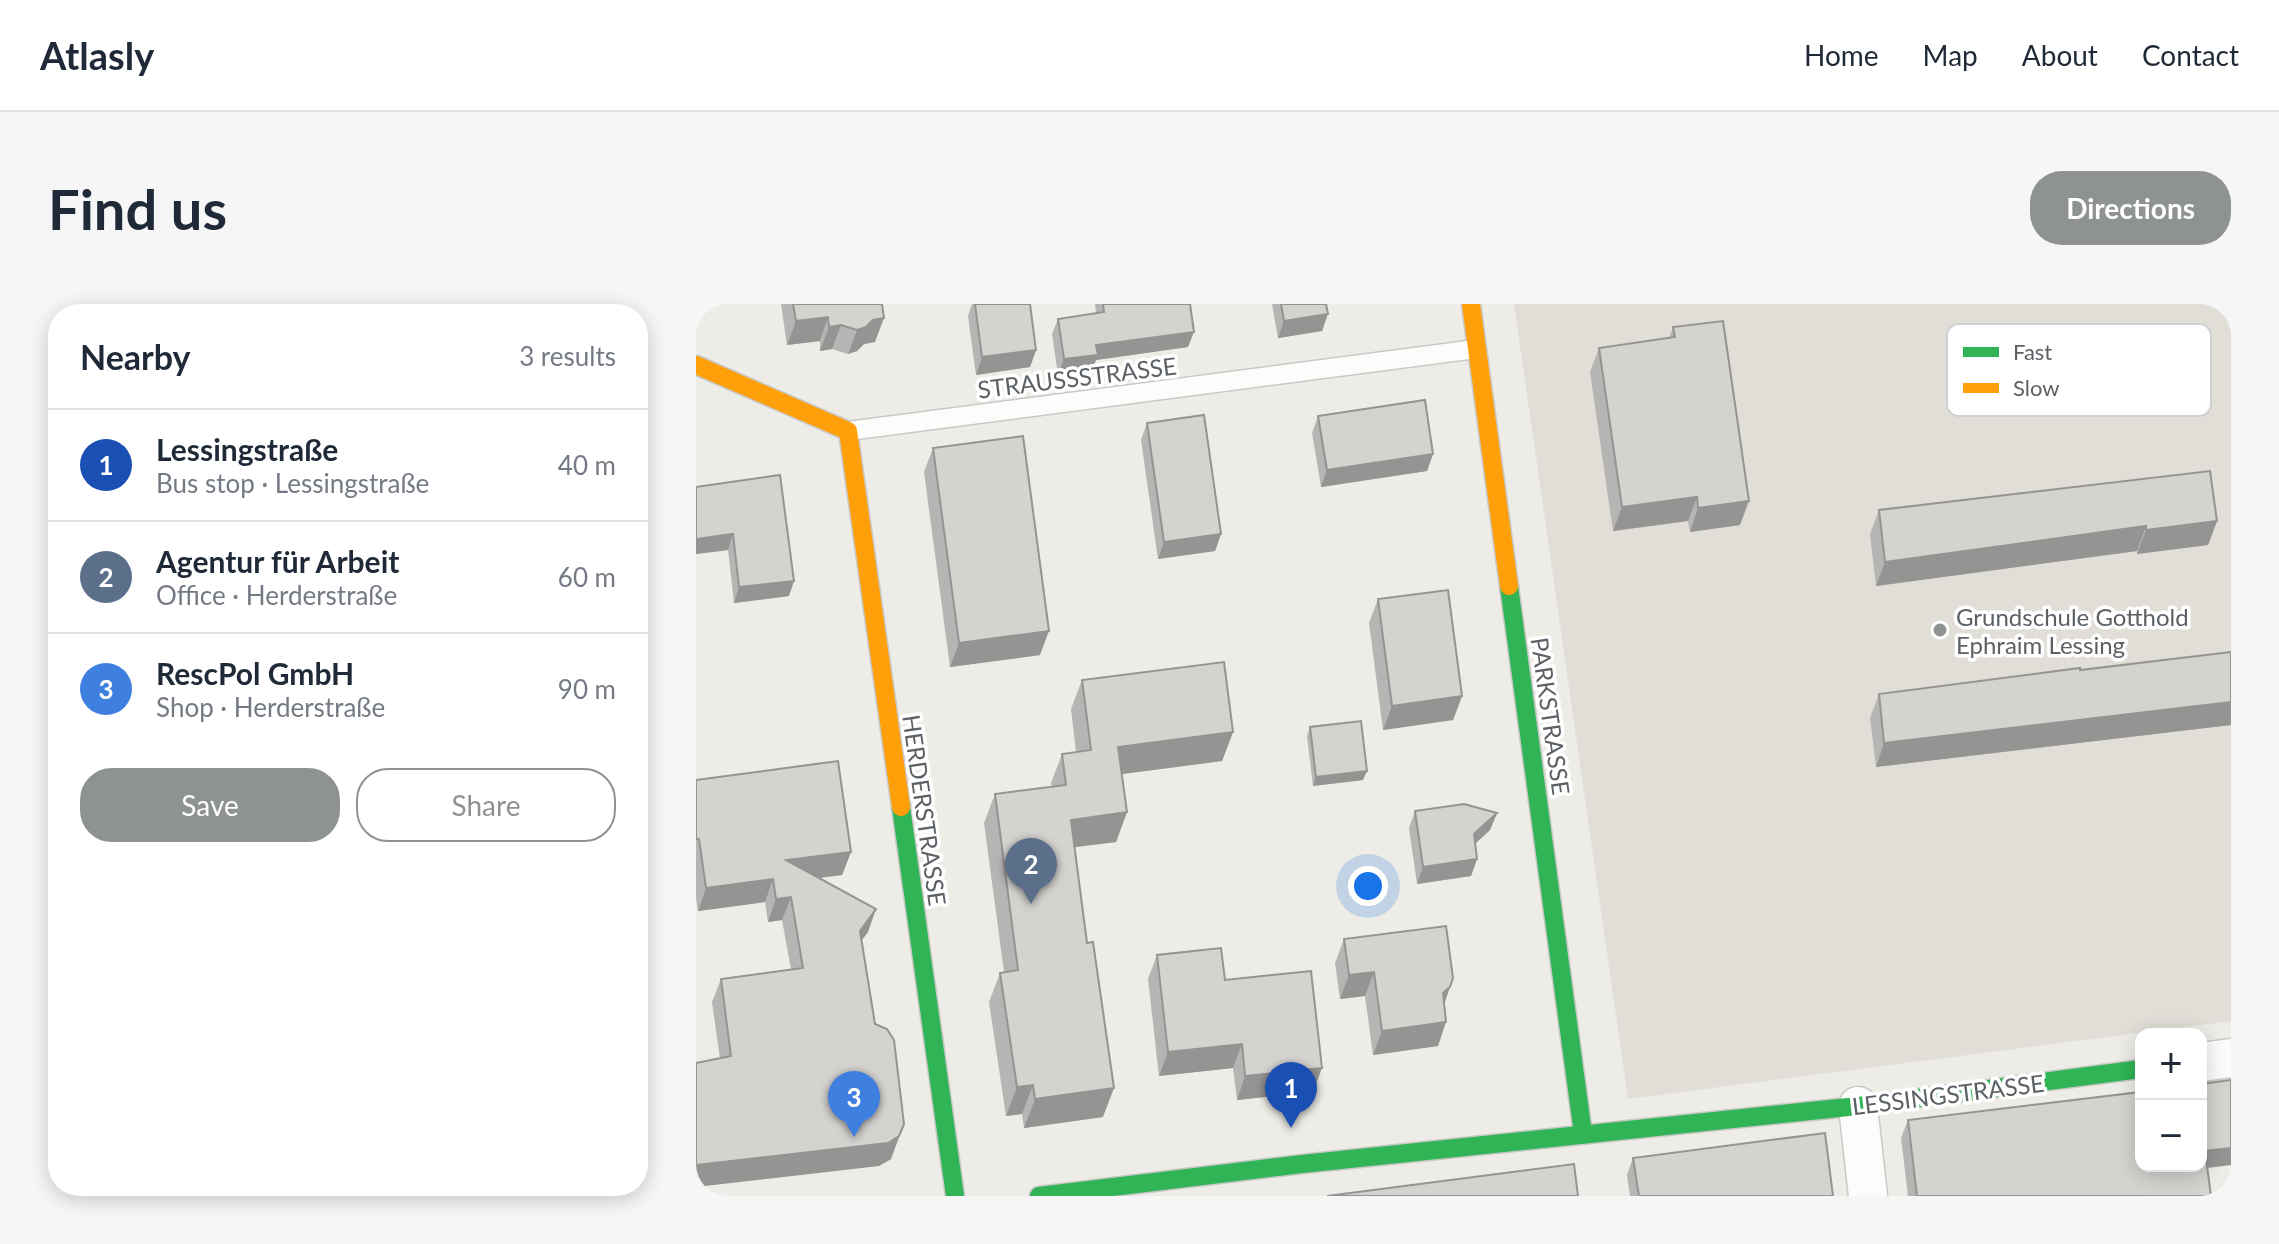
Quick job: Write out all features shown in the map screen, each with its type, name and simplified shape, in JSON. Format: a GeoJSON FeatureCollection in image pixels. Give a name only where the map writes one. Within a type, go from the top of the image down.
{"type":"FeatureCollection","features":[{"type":"Feature","properties":{"kind":"street","name":"PARKSTRASSE"},"geometry":{"type":"LineString","coordinates":[[1471,304],[1583,1134]]}},
{"type":"Feature","properties":{"kind":"street"},"geometry":{"type":"LineString","coordinates":[[696,365],[848,431]]}},
{"type":"Feature","properties":{"kind":"street","name":"HERDERSTRASSE"},"geometry":{"type":"LineString","coordinates":[[848,431],[955,1196]]}},
{"type":"Feature","properties":{"kind":"street"},"geometry":{"type":"LineString","coordinates":[[2207,1061],[2231,1058]]}},
{"type":"Feature","properties":{"kind":"street","name":"LESSINGSTRASSE"},"geometry":{"type":"LineString","coordinates":[[1039,1196],[1302,1164],[1858,1106],[2135,1070]]}},
{"type":"Feature","properties":{"kind":"street"},"geometry":{"type":"LineString","coordinates":[[1858,1106],[1868,1196]]}},
{"type":"Feature","properties":{"kind":"lane","name":"STRAUSSSTRASSE"},"geometry":{"type":"LineString","coordinates":[[848,431],[1476,349]]}},
{"type":"Feature","properties":{"kind":"shaded area"},"geometry":{"type":"Polygon","coordinates":[[[1514,304],[2231,304],[2231,1021],[2177,1028],[2135,1028],[2135,1033],[1628,1099],[1514,304]]]}},
{"type":"Feature","properties":{"kind":"building"},"geometry":{"type":"Polygon","coordinates":[[[793,304],[882,304],[884,318],[873,320],[857,330],[841,325],[829,327],[828,317],[796,321],[793,304]]]}},
{"type":"Feature","properties":{"kind":"building"},"geometry":{"type":"Polygon","coordinates":[[[975,304],[1030,304],[1036,350],[982,357],[975,304]]]}},
{"type":"Feature","properties":{"kind":"building"},"geometry":{"type":"Polygon","coordinates":[[[1103,304],[1190,304],[1194,332],[1096,345],[1098,355],[1064,359],[1058,319],[1104,312],[1103,304]]]}},
{"type":"Feature","properties":{"kind":"building"},"geometry":{"type":"Polygon","coordinates":[[[1281,304],[1326,304],[1328,314],[1284,321],[1281,304]]]}},
{"type":"Feature","properties":{"kind":"building"},"geometry":{"type":"Polygon","coordinates":[[[1723,321],[1749,501],[1698,508],[1697,497],[1622,507],[1599,348],[1675,337],[1673,327],[1723,321]]]}},
{"type":"Feature","properties":{"kind":"building"},"geometry":{"type":"Polygon","coordinates":[[[1425,400],[1433,454],[1327,470],[1318,416],[1425,400]]]}},
{"type":"Feature","properties":{"kind":"building"},"geometry":{"type":"Polygon","coordinates":[[[1204,415],[1221,534],[1164,542],[1147,423],[1204,415]]]}},
{"type":"Feature","properties":{"kind":"building"},"geometry":{"type":"Polygon","coordinates":[[[1023,436],[1049,631],[959,643],[933,448],[1023,436]]]}},
{"type":"Feature","properties":{"kind":"building"},"geometry":{"type":"Polygon","coordinates":[[[2210,471],[2217,521],[2146,530],[2146,526],[1885,562],[1879,510],[2210,471]]]}},
{"type":"Feature","properties":{"kind":"building"},"geometry":{"type":"Polygon","coordinates":[[[780,475],[794,581],[739,587],[733,534],[696,539],[696,487],[780,475]]]}},
{"type":"Feature","properties":{"kind":"building"},"geometry":{"type":"Polygon","coordinates":[[[1448,590],[1462,696],[1392,706],[1378,599],[1448,590]]]}},
{"type":"Feature","properties":{"kind":"building"},"geometry":{"type":"Polygon","coordinates":[[[2231,652],[2231,702],[1884,743],[1879,694],[2231,652]]]}},
{"type":"Feature","properties":{"kind":"building"},"geometry":{"type":"Polygon","coordinates":[[[1224,662],[1233,732],[1118,747],[1127,812],[1071,820],[1087,943],[1093,942],[1114,1088],[1035,1099],[1033,1085],[1017,1087],[1000,973],[1018,970],[995,794],[1066,785],[1062,754],[1091,750],[1082,680],[1224,662]]]}},
{"type":"Feature","properties":{"kind":"building"},"geometry":{"type":"Polygon","coordinates":[[[1361,721],[1367,771],[1316,777],[1310,727],[1361,721]]]}},
{"type":"Feature","properties":{"kind":"building"},"geometry":{"type":"Polygon","coordinates":[[[838,761],[851,852],[786,860],[876,909],[860,931],[875,1024],[887,1029],[894,1040],[904,1124],[899,1136],[888,1143],[696,1165],[696,1063],[731,1056],[721,979],[803,968],[791,897],[776,899],[773,879],[706,888],[699,839],[696,839],[696,780],[838,761]]]}},
{"type":"Feature","properties":{"kind":"building"},"geometry":{"type":"Polygon","coordinates":[[[1464,804],[1497,813],[1474,834],[1477,859],[1423,867],[1415,811],[1464,804]]]}},
{"type":"Feature","properties":{"kind":"building"},"geometry":{"type":"Polygon","coordinates":[[[1446,926],[1453,978],[1450,987],[1443,993],[1446,1022],[1382,1031],[1374,972],[1349,975],[1344,939],[1446,926]]]}},
{"type":"Feature","properties":{"kind":"building"},"geometry":{"type":"Polygon","coordinates":[[[1221,948],[1225,980],[1311,971],[1322,1068],[1245,1076],[1242,1044],[1168,1052],[1157,955],[1221,948]]]}},
{"type":"Feature","properties":{"kind":"building"},"geometry":{"type":"Polygon","coordinates":[[[2231,1080],[2231,1148],[2207,1151],[2207,1083],[2231,1080]]]}},
{"type":"Feature","properties":{"kind":"building"},"geometry":{"type":"Polygon","coordinates":[[[2135,1093],[2135,1172],[2207,1172],[2207,1166],[2211,1196],[1917,1196],[1908,1120],[2135,1093]]]}},
{"type":"Feature","properties":{"kind":"building"},"geometry":{"type":"Polygon","coordinates":[[[1825,1133],[1833,1196],[1639,1196],[1633,1158],[1825,1133]]]}},
{"type":"Feature","properties":{"kind":"building"},"geometry":{"type":"Polygon","coordinates":[[[1574,1164],[1578,1196],[1327,1196],[1574,1164]]]}},
{"type":"Feature","properties":{"kind":"traffic: fast"},"geometry":{"type":"LineString","coordinates":[[1509,586],[1583,1134]]}},
{"type":"Feature","properties":{"kind":"traffic: fast"},"geometry":{"type":"LineString","coordinates":[[901,807],[955,1196]]}},
{"type":"Feature","properties":{"kind":"traffic: fast"},"geometry":{"type":"LineString","coordinates":[[1039,1196],[1302,1164],[1858,1106],[2135,1070]]}},
{"type":"Feature","properties":{"kind":"traffic: slow"},"geometry":{"type":"LineString","coordinates":[[1471,304],[1509,586]]}},
{"type":"Feature","properties":{"kind":"traffic: slow"},"geometry":{"type":"LineString","coordinates":[[696,365],[848,431],[901,807]]}},
{"type":"Feature","properties":{"kind":"place","name":"Grundschule Gotthold Ephraim Lessing"},"geometry":{"type":"Point","coordinates":[1940,630]}},
{"type":"Feature","properties":{"kind":"place","name":"Agentur für Arbeit"},"geometry":{"type":"Point","coordinates":[1031,904]}},
{"type":"Feature","properties":{"kind":"place","name":"Lessingstraße"},"geometry":{"type":"Point","coordinates":[1291,1128]}},
{"type":"Feature","properties":{"kind":"place","name":"RescPol GmbH"},"geometry":{"type":"Point","coordinates":[854,1137]}}]}
